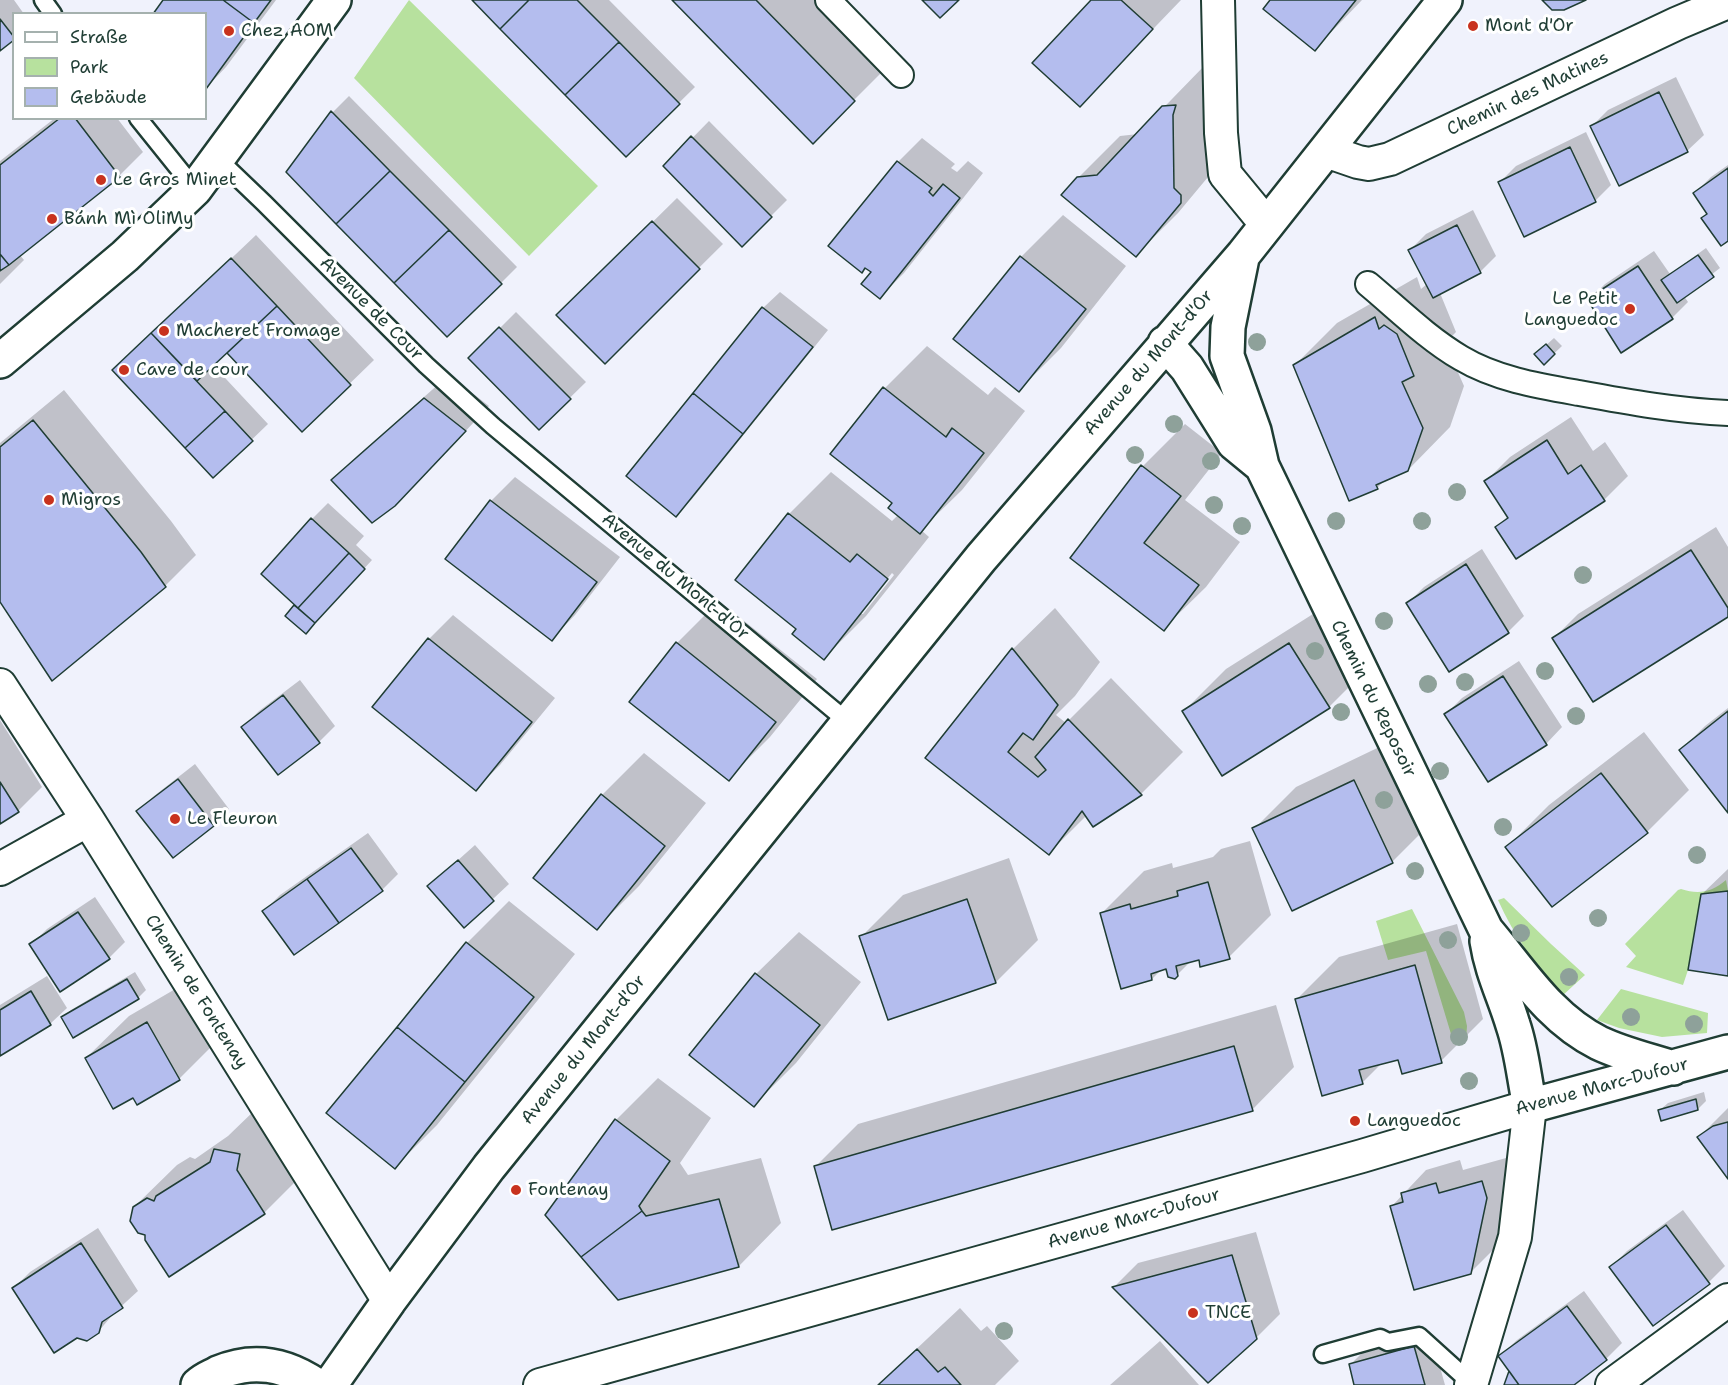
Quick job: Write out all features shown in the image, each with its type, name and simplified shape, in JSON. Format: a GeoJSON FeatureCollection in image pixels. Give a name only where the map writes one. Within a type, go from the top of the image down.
{"type":"FeatureCollection","features":[{"type":"Feature","properties":{"kind":"street"},"geometry":{"type":"LineString","coordinates":[[0,361],[125,256],[195,189],[334,0]]}},
{"type":"Feature","properties":{"kind":"street"},"geometry":{"type":"LineString","coordinates":[[828,0],[901,75]]}},
{"type":"Feature","properties":{"kind":"street"},"geometry":{"type":"LineString","coordinates":[[1218,0],[1221,133],[1225,174],[1267,225]]}},
{"type":"Feature","properties":{"kind":"street","name":"Avenue du Mont-d'Or"},"geometry":{"type":"LineString","coordinates":[[330,1385],[389,1300],[497,1158],[848,722],[981,558],[1243,255],[1445,0]]}},
{"type":"Feature","properties":{"kind":"street","name":"Chemin des Matines"},"geometry":{"type":"LineString","coordinates":[[1326,151],[1369,164],[1390,159],[1678,23],[1728,2]]}},
{"type":"Feature","properties":{"kind":"street","name":"Chemin du Reposoir"},"geometry":{"type":"LineString","coordinates":[[1243,255],[1228,327],[1227,356],[1254,431],[1262,466],[1486,930],[1521,976],[1551,1009],[1573,1027],[1599,1043],[1673,1068]]}},
{"type":"Feature","properties":{"kind":"street"},"geometry":{"type":"LineString","coordinates":[[1368,284],[1434,339],[1462,358],[1497,374],[1545,387],[1625,402],[1728,413]]}},
{"type":"Feature","properties":{"kind":"street","name":"Chemin du Reposoir"},"geometry":{"type":"LineString","coordinates":[[1165,343],[1187,368],[1234,443],[1262,466]]}},
{"type":"Feature","properties":{"kind":"street","name":"Chemin de Fontenay"},"geometry":{"type":"LineString","coordinates":[[0,685],[88,820],[389,1300]]}},
{"type":"Feature","properties":{"kind":"street"},"geometry":{"type":"LineString","coordinates":[[0,869],[88,820]]}},
{"type":"Feature","properties":{"kind":"street","name":"Chemin du Reposoir"},"geometry":{"type":"LineString","coordinates":[[1472,1381],[1515,1237],[1530,1106],[1521,1051],[1491,964],[1486,930]]}},
{"type":"Feature","properties":{"kind":"street","name":"Avenue Marc-Dufour"},"geometry":{"type":"LineString","coordinates":[[540,1385],[1728,1052]]}},
{"type":"Feature","properties":{"kind":"street"},"geometry":{"type":"LineString","coordinates":[[1612,1385],[1728,1300]]}},
{"type":"Feature","properties":{"kind":"street"},"geometry":{"type":"LineString","coordinates":[[198,1385],[203,1380],[233,1367],[266,1364],[298,1373],[316,1385]]}},
{"type":"Feature","properties":{"kind":"lane"},"geometry":{"type":"LineString","coordinates":[[140,120],[195,189]]}},
{"type":"Feature","properties":{"kind":"lane","name":"Avenue de Cour"},"geometry":{"type":"LineString","coordinates":[[217,158],[264,202],[426,365],[529,455]]}},
{"type":"Feature","properties":{"kind":"lane","name":"Avenue du Mont-d'Or"},"geometry":{"type":"LineString","coordinates":[[529,455],[848,722]]}},
{"type":"Feature","properties":{"kind":"lane"},"geometry":{"type":"LineString","coordinates":[[1323,1354],[1380,1338],[1388,1342],[1419,1336],[1472,1381]]}},
{"type":"Feature","properties":{"kind":"green space"},"geometry":{"type":"Polygon","coordinates":[[[409,0],[598,186],[529,256],[354,78],[409,0]]]}},
{"type":"Feature","properties":{"kind":"green space"},"geometry":{"type":"Polygon","coordinates":[[[1726,880],[1728,891],[1701,894],[1688,970],[1683,985],[1626,967],[1636,956],[1625,944],[1678,890],[1705,891],[1726,880]]]}},
{"type":"Feature","properties":{"kind":"green space"},"geometry":{"type":"Polygon","coordinates":[[[1504,898],[1585,975],[1562,996],[1518,938],[1498,900],[1504,898]]]}},
{"type":"Feature","properties":{"kind":"green space"},"geometry":{"type":"Polygon","coordinates":[[[1412,909],[1464,1012],[1467,1026],[1466,1041],[1454,1044],[1426,951],[1388,960],[1376,921],[1412,909]]]}},
{"type":"Feature","properties":{"kind":"green space"},"geometry":{"type":"Polygon","coordinates":[[[1621,989],[1708,1013],[1707,1033],[1662,1037],[1619,1028],[1597,1020],[1621,989]]]}},
{"type":"Feature","properties":{"kind":"building"},"geometry":{"type":"Polygon","coordinates":[[[163,0],[223,0],[254,23],[207,88],[207,12],[154,12],[163,0]]]}},
{"type":"Feature","properties":{"kind":"building"},"geometry":{"type":"Polygon","coordinates":[[[223,0],[271,0],[254,23],[223,0]]]}},
{"type":"Feature","properties":{"kind":"building"},"geometry":{"type":"Polygon","coordinates":[[[472,0],[529,0],[500,29],[472,0]]]}},
{"type":"Feature","properties":{"kind":"building"},"geometry":{"type":"Polygon","coordinates":[[[529,0],[577,0],[619,42],[565,95],[500,29],[529,0]]]}},
{"type":"Feature","properties":{"kind":"building"},"geometry":{"type":"Polygon","coordinates":[[[672,0],[756,0],[855,101],[813,144],[672,0]]]}},
{"type":"Feature","properties":{"kind":"building"},"geometry":{"type":"Polygon","coordinates":[[[922,0],[959,0],[940,18],[922,0]]]}},
{"type":"Feature","properties":{"kind":"building"},"geometry":{"type":"Polygon","coordinates":[[[1091,0],[1121,0],[1153,29],[1080,107],[1032,63],[1091,0]]]}},
{"type":"Feature","properties":{"kind":"building"},"geometry":{"type":"Polygon","coordinates":[[[1270,0],[1356,0],[1315,51],[1263,9],[1270,0]]]}},
{"type":"Feature","properties":{"kind":"building"},"geometry":{"type":"Polygon","coordinates":[[[1542,0],[1586,0],[1564,10],[1552,10],[1542,0]]]}},
{"type":"Feature","properties":{"kind":"building"},"geometry":{"type":"Polygon","coordinates":[[[0,19],[12,34],[12,42],[0,51],[0,19]]]}},
{"type":"Feature","properties":{"kind":"building"},"geometry":{"type":"Polygon","coordinates":[[[619,42],[680,104],[626,157],[565,95],[619,42]]]}},
{"type":"Feature","properties":{"kind":"building"},"geometry":{"type":"Polygon","coordinates":[[[1659,92],[1688,152],[1619,186],[1590,126],[1659,92]]]}},
{"type":"Feature","properties":{"kind":"building"},"geometry":{"type":"Polygon","coordinates":[[[1176,105],[1173,115],[1174,188],[1181,195],[1181,203],[1136,257],[1061,195],[1077,177],[1097,175],[1162,106],[1176,105]]]}},
{"type":"Feature","properties":{"kind":"building"},"geometry":{"type":"Polygon","coordinates":[[[331,111],[390,171],[336,224],[286,172],[331,111]]]}},
{"type":"Feature","properties":{"kind":"building"},"geometry":{"type":"Polygon","coordinates":[[[57,120],[77,120],[120,177],[9,265],[0,254],[0,165],[57,120]]]}},
{"type":"Feature","properties":{"kind":"building"},"geometry":{"type":"Polygon","coordinates":[[[691,136],[772,217],[742,247],[663,166],[691,136]]]}},
{"type":"Feature","properties":{"kind":"building"},"geometry":{"type":"Polygon","coordinates":[[[1570,147],[1596,202],[1524,237],[1498,182],[1570,147]]]}},
{"type":"Feature","properties":{"kind":"building"},"geometry":{"type":"Polygon","coordinates":[[[897,161],[932,188],[929,192],[933,196],[943,184],[960,198],[880,299],[861,284],[871,272],[865,268],[862,273],[828,246],[897,161]]]}},
{"type":"Feature","properties":{"kind":"building"},"geometry":{"type":"Polygon","coordinates":[[[1728,168],[1728,241],[1721,246],[1701,218],[1707,214],[1693,193],[1728,168]]]}},
{"type":"Feature","properties":{"kind":"building"},"geometry":{"type":"Polygon","coordinates":[[[390,171],[449,230],[394,283],[336,224],[390,171]]]}},
{"type":"Feature","properties":{"kind":"building"},"geometry":{"type":"Polygon","coordinates":[[[652,221],[700,269],[605,364],[556,315],[652,221]]]}},
{"type":"Feature","properties":{"kind":"building"},"geometry":{"type":"Polygon","coordinates":[[[1457,225],[1481,273],[1433,298],[1408,250],[1457,225]]]}},
{"type":"Feature","properties":{"kind":"building"},"geometry":{"type":"Polygon","coordinates":[[[449,230],[502,284],[447,337],[394,283],[449,230]]]}},
{"type":"Feature","properties":{"kind":"building"},"geometry":{"type":"Polygon","coordinates":[[[0,254],[9,265],[0,271],[0,254]]]}},
{"type":"Feature","properties":{"kind":"building"},"geometry":{"type":"Polygon","coordinates":[[[1698,255],[1714,277],[1677,303],[1661,280],[1698,255]]]}},
{"type":"Feature","properties":{"kind":"building"},"geometry":{"type":"Polygon","coordinates":[[[1020,256],[1086,309],[1019,392],[953,339],[1020,256]]]}},
{"type":"Feature","properties":{"kind":"building"},"geometry":{"type":"Polygon","coordinates":[[[231,258],[277,306],[197,381],[151,333],[231,258]]]}},
{"type":"Feature","properties":{"kind":"building","name":"Le Petit Languedoc"},"geometry":{"type":"Polygon","coordinates":[[[1638,266],[1673,319],[1621,353],[1587,299],[1638,266]]]}},
{"type":"Feature","properties":{"kind":"building"},"geometry":{"type":"Polygon","coordinates":[[[277,306],[351,385],[302,432],[227,353],[277,306]]]}},
{"type":"Feature","properties":{"kind":"building"},"geometry":{"type":"Polygon","coordinates":[[[762,307],[813,347],[743,434],[693,393],[762,307]]]}},
{"type":"Feature","properties":{"kind":"building"},"geometry":{"type":"Polygon","coordinates":[[[1375,317],[1379,329],[1384,325],[1397,334],[1414,376],[1402,382],[1423,428],[1408,471],[1376,485],[1378,489],[1349,501],[1293,365],[1375,317]]]}},
{"type":"Feature","properties":{"kind":"building"},"geometry":{"type":"Polygon","coordinates":[[[499,327],[571,399],[539,430],[468,358],[499,327]]]}},
{"type":"Feature","properties":{"kind":"building"},"geometry":{"type":"Polygon","coordinates":[[[151,333],[225,411],[185,448],[112,370],[151,333]]]}},
{"type":"Feature","properties":{"kind":"building"},"geometry":{"type":"Polygon","coordinates":[[[1546,344],[1555,354],[1544,365],[1534,354],[1546,344]]]}},
{"type":"Feature","properties":{"kind":"building"},"geometry":{"type":"Polygon","coordinates":[[[883,387],[946,437],[952,428],[984,453],[920,534],[888,508],[892,503],[830,454],[883,387]]]}},
{"type":"Feature","properties":{"kind":"building"},"geometry":{"type":"Polygon","coordinates":[[[693,393],[743,434],[676,517],[626,476],[693,393]]]}},
{"type":"Feature","properties":{"kind":"building"},"geometry":{"type":"Polygon","coordinates":[[[424,398],[466,431],[395,506],[372,523],[331,480],[424,398]]]}},
{"type":"Feature","properties":{"kind":"building"},"geometry":{"type":"Polygon","coordinates":[[[225,411],[253,441],[213,478],[185,448],[225,411]]]}},
{"type":"Feature","properties":{"kind":"building","name":"Migros"},"geometry":{"type":"Polygon","coordinates":[[[33,420],[141,552],[166,587],[52,681],[0,602],[0,447],[33,420]]]}},
{"type":"Feature","properties":{"kind":"building"},"geometry":{"type":"Polygon","coordinates":[[[1547,440],[1568,474],[1581,465],[1605,501],[1516,559],[1495,527],[1508,518],[1484,481],[1547,440]]]}},
{"type":"Feature","properties":{"kind":"building"},"geometry":{"type":"Polygon","coordinates":[[[1141,465],[1181,496],[1144,543],[1199,585],[1164,631],[1070,558],[1141,465]]]}},
{"type":"Feature","properties":{"kind":"building"},"geometry":{"type":"Polygon","coordinates":[[[490,500],[597,582],[552,641],[445,559],[490,500]]]}},
{"type":"Feature","properties":{"kind":"building"},"geometry":{"type":"Polygon","coordinates":[[[788,513],[850,562],[857,554],[888,579],[824,660],[792,634],[796,629],[735,580],[788,513]]]}},
{"type":"Feature","properties":{"kind":"building"},"geometry":{"type":"Polygon","coordinates":[[[311,518],[349,553],[298,608],[261,574],[311,518]]]}},
{"type":"Feature","properties":{"kind":"building"},"geometry":{"type":"Polygon","coordinates":[[[1691,550],[1728,608],[1728,617],[1593,702],[1552,638],[1691,550]]]}},
{"type":"Feature","properties":{"kind":"building"},"geometry":{"type":"Polygon","coordinates":[[[349,553],[365,569],[315,623],[298,608],[349,553]]]}},
{"type":"Feature","properties":{"kind":"building"},"geometry":{"type":"Polygon","coordinates":[[[1466,564],[1509,633],[1449,672],[1406,603],[1466,564]]]}},
{"type":"Feature","properties":{"kind":"building"},"geometry":{"type":"Polygon","coordinates":[[[294,605],[315,623],[306,634],[285,616],[294,605]]]}},
{"type":"Feature","properties":{"kind":"building"},"geometry":{"type":"Polygon","coordinates":[[[428,638],[532,722],[476,791],[372,707],[428,638]]]}},
{"type":"Feature","properties":{"kind":"building"},"geometry":{"type":"Polygon","coordinates":[[[676,642],[776,722],[729,781],[629,702],[676,642]]]}},
{"type":"Feature","properties":{"kind":"building"},"geometry":{"type":"Polygon","coordinates":[[[1289,643],[1330,708],[1222,776],[1182,711],[1289,643]]]}},
{"type":"Feature","properties":{"kind":"building"},"geometry":{"type":"Polygon","coordinates":[[[1012,648],[1058,705],[1033,740],[1023,733],[1008,752],[1038,777],[1046,770],[1035,757],[1068,719],[1142,795],[1093,827],[1082,811],[1049,855],[925,758],[1012,648]]]}},
{"type":"Feature","properties":{"kind":"building"},"geometry":{"type":"Polygon","coordinates":[[[1503,676],[1547,745],[1488,782],[1444,714],[1503,676]]]}},
{"type":"Feature","properties":{"kind":"building"},"geometry":{"type":"Polygon","coordinates":[[[283,695],[320,743],[278,775],[241,727],[283,695]]]}},
{"type":"Feature","properties":{"kind":"building"},"geometry":{"type":"Polygon","coordinates":[[[1728,711],[1728,813],[1679,750],[1728,711]]]}},
{"type":"Feature","properties":{"kind":"building"},"geometry":{"type":"Polygon","coordinates":[[[1601,773],[1648,833],[1552,907],[1505,847],[1601,773]]]}},
{"type":"Feature","properties":{"kind":"building","name":"Le Fleuron"},"geometry":{"type":"Polygon","coordinates":[[[178,779],[214,826],[173,858],[136,811],[178,779]]]}},
{"type":"Feature","properties":{"kind":"building"},"geometry":{"type":"Polygon","coordinates":[[[1354,780],[1393,863],[1292,911],[1252,828],[1354,780]]]}},
{"type":"Feature","properties":{"kind":"building"},"geometry":{"type":"Polygon","coordinates":[[[0,782],[19,812],[0,824],[0,782]]]}},
{"type":"Feature","properties":{"kind":"building"},"geometry":{"type":"Polygon","coordinates":[[[601,794],[665,846],[597,930],[533,878],[601,794]]]}},
{"type":"Feature","properties":{"kind":"building"},"geometry":{"type":"Polygon","coordinates":[[[351,848],[383,891],[339,923],[307,879],[351,848]]]}},
{"type":"Feature","properties":{"kind":"building"},"geometry":{"type":"Polygon","coordinates":[[[458,860],[494,901],[464,928],[427,886],[458,860]]]}},
{"type":"Feature","properties":{"kind":"building"},"geometry":{"type":"Polygon","coordinates":[[[307,879],[339,923],[294,955],[262,911],[307,879]]]}},
{"type":"Feature","properties":{"kind":"building"},"geometry":{"type":"Polygon","coordinates":[[[1208,882],[1230,959],[1200,967],[1199,960],[1176,966],[1178,976],[1175,979],[1168,977],[1166,969],[1151,974],[1152,980],[1121,989],[1100,913],[1130,904],[1131,909],[1178,896],[1177,891],[1208,882]]]}},
{"type":"Feature","properties":{"kind":"building"},"geometry":{"type":"Polygon","coordinates":[[[1728,891],[1728,976],[1688,970],[1701,894],[1728,891]]]}},
{"type":"Feature","properties":{"kind":"building"},"geometry":{"type":"Polygon","coordinates":[[[967,899],[996,983],[888,1020],[859,936],[967,899]]]}},
{"type":"Feature","properties":{"kind":"building"},"geometry":{"type":"Polygon","coordinates":[[[78,912],[110,959],[60,992],[29,944],[78,912]]]}},
{"type":"Feature","properties":{"kind":"building"},"geometry":{"type":"Polygon","coordinates":[[[466,942],[534,997],[465,1082],[397,1027],[466,942]]]}},
{"type":"Feature","properties":{"kind":"building"},"geometry":{"type":"Polygon","coordinates":[[[1415,965],[1442,1063],[1402,1074],[1398,1060],[1359,1070],[1363,1084],[1322,1096],[1295,999],[1415,965]]]}},
{"type":"Feature","properties":{"kind":"building"},"geometry":{"type":"Polygon","coordinates":[[[755,973],[820,1025],[754,1107],[689,1055],[755,973]]]}},
{"type":"Feature","properties":{"kind":"building"},"geometry":{"type":"Polygon","coordinates":[[[127,979],[139,999],[73,1038],[61,1017],[127,979]]]}},
{"type":"Feature","properties":{"kind":"building"},"geometry":{"type":"Polygon","coordinates":[[[31,991],[51,1025],[0,1056],[0,1010],[31,991]]]}},
{"type":"Feature","properties":{"kind":"building"},"geometry":{"type":"Polygon","coordinates":[[[147,1022],[180,1080],[137,1105],[133,1098],[113,1109],[85,1058],[147,1022]]]}},
{"type":"Feature","properties":{"kind":"building"},"geometry":{"type":"Polygon","coordinates":[[[397,1027],[465,1082],[395,1169],[326,1113],[397,1027]]]}},
{"type":"Feature","properties":{"kind":"building"},"geometry":{"type":"Polygon","coordinates":[[[1234,1046],[1253,1111],[832,1230],[814,1166],[1234,1046]]]}},
{"type":"Feature","properties":{"kind":"building"},"geometry":{"type":"Polygon","coordinates":[[[1696,1099],[1698,1110],[1661,1121],[1658,1110],[1696,1099]]]}},
{"type":"Feature","properties":{"kind":"building"},"geometry":{"type":"Polygon","coordinates":[[[615,1119],[670,1161],[639,1206],[642,1211],[581,1257],[545,1215],[615,1119]]]}},
{"type":"Feature","properties":{"kind":"building"},"geometry":{"type":"Polygon","coordinates":[[[1728,1122],[1728,1179],[1697,1137],[1713,1126],[1728,1122]]]}},
{"type":"Feature","properties":{"kind":"building"},"geometry":{"type":"Polygon","coordinates":[[[214,1149],[240,1154],[237,1170],[265,1214],[169,1277],[145,1240],[145,1235],[138,1233],[130,1221],[133,1207],[147,1198],[154,1201],[156,1196],[210,1162],[214,1149]]]}},
{"type":"Feature","properties":{"kind":"building"},"geometry":{"type":"Polygon","coordinates":[[[1482,1181],[1487,1198],[1471,1274],[1414,1290],[1390,1206],[1403,1202],[1401,1193],[1436,1183],[1439,1193],[1482,1181]]]}},
{"type":"Feature","properties":{"kind":"building"},"geometry":{"type":"Polygon","coordinates":[[[719,1199],[739,1267],[618,1300],[581,1257],[642,1211],[646,1216],[719,1199]]]}},
{"type":"Feature","properties":{"kind":"building"},"geometry":{"type":"Polygon","coordinates":[[[1666,1225],[1710,1284],[1653,1326],[1609,1267],[1666,1225]]]}},
{"type":"Feature","properties":{"kind":"building"},"geometry":{"type":"Polygon","coordinates":[[[81,1243],[123,1308],[102,1322],[99,1333],[87,1341],[77,1338],[54,1353],[12,1288],[81,1243]]]}},
{"type":"Feature","properties":{"kind":"building","name":"TNCE"},"geometry":{"type":"Polygon","coordinates":[[[1232,1255],[1257,1339],[1208,1383],[1112,1287],[1232,1255]]]}},
{"type":"Feature","properties":{"kind":"building"},"geometry":{"type":"Polygon","coordinates":[[[1567,1306],[1607,1360],[1574,1385],[1519,1385],[1498,1356],[1567,1306]]]}},
{"type":"Feature","properties":{"kind":"building"},"geometry":{"type":"Polygon","coordinates":[[[1414,1346],[1425,1385],[1354,1385],[1349,1364],[1414,1346]]]}},
{"type":"Feature","properties":{"kind":"building"},"geometry":{"type":"Polygon","coordinates":[[[917,1349],[938,1372],[945,1367],[961,1385],[878,1385],[917,1349]]]}},
{"type":"Feature","properties":{"kind":"building"},"geometry":{"type":"Polygon","coordinates":[[[1509,1371],[1519,1385],[1504,1385],[1509,1371]]]}},
{"type":"Feature","properties":{"kind":"place","name":"Mont d'Or"},"geometry":{"type":"Point","coordinates":[1473,26]}},
{"type":"Feature","properties":{"kind":"place","name":"Chez AOM"},"geometry":{"type":"Point","coordinates":[229,31]}},
{"type":"Feature","properties":{"kind":"place","name":"Le Gros Minet"},"geometry":{"type":"Point","coordinates":[101,180]}},
{"type":"Feature","properties":{"kind":"place","name":"Bánh Mì OliMy"},"geometry":{"type":"Point","coordinates":[52,219]}},
{"type":"Feature","properties":{"kind":"place","name":"Le Petit Languedoc"},"geometry":{"type":"Point","coordinates":[1630,309]}},
{"type":"Feature","properties":{"kind":"place","name":"Macheret Fromage"},"geometry":{"type":"Point","coordinates":[164,331]}},
{"type":"Feature","properties":{"kind":"place","name":"Cave de cour"},"geometry":{"type":"Point","coordinates":[124,370]}},
{"type":"Feature","properties":{"kind":"place","name":"Migros"},"geometry":{"type":"Point","coordinates":[49,500]}},
{"type":"Feature","properties":{"kind":"place","name":"Le Fleuron"},"geometry":{"type":"Point","coordinates":[175,819]}},
{"type":"Feature","properties":{"kind":"place","name":"Languedoc"},"geometry":{"type":"Point","coordinates":[1355,1121]}},
{"type":"Feature","properties":{"kind":"place","name":"Fontenay"},"geometry":{"type":"Point","coordinates":[516,1190]}},
{"type":"Feature","properties":{"kind":"place","name":"TNCE"},"geometry":{"type":"Point","coordinates":[1193,1313]}}]}
